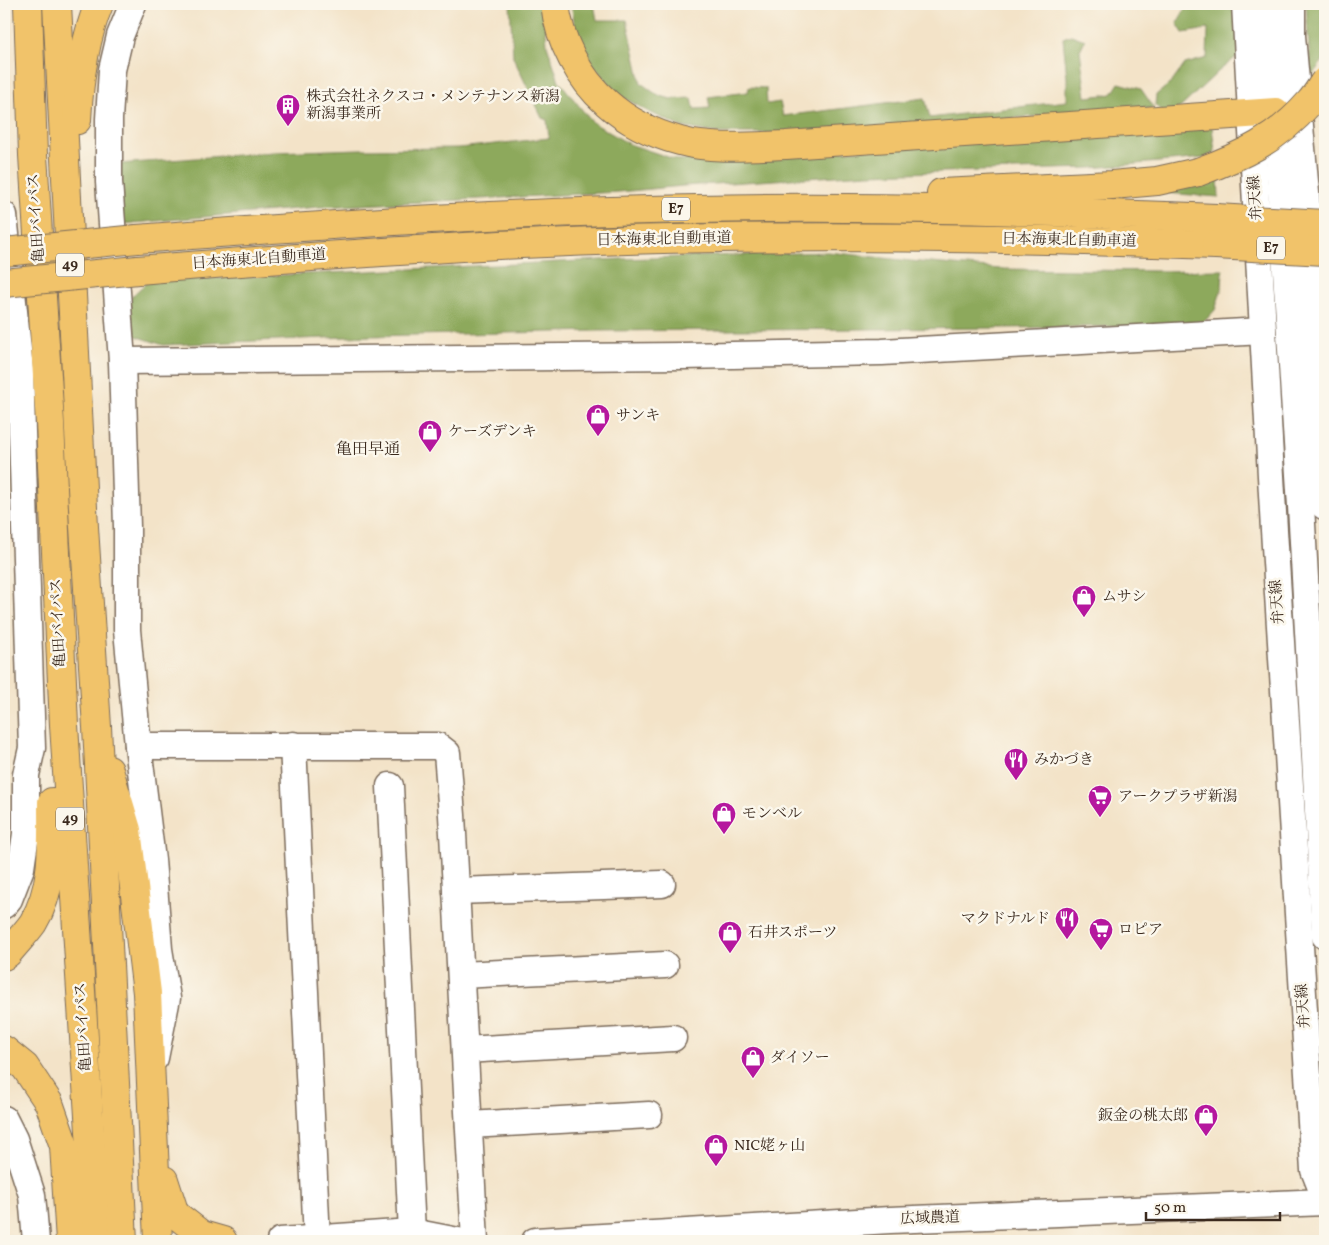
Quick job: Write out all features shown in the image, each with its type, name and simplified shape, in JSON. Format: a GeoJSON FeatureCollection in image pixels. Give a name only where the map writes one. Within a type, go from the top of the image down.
{"type":"FeatureCollection","features":[{"type":"Feature","properties":{"kind":"highway"},"geometry":{"type":"LineString","coordinates":[[16,4],[33,155]]}},
{"type":"Feature","properties":{"kind":"highway","name":"亀田バイパス"},"geometry":{"type":"LineString","coordinates":[[28,4],[33,155],[50,423],[64,725],[105,1223],[123,1241]]}},
{"type":"Feature","properties":{"kind":"highway","name":"亀田バイパス"},"geometry":{"type":"LineString","coordinates":[[57,4],[84,526],[97,727],[105,1223]]}},
{"type":"Feature","properties":{"kind":"highway"},"geometry":{"type":"LineString","coordinates":[[84,526],[86,468],[77,218],[76,134],[85,50],[99,4]]}},
{"type":"Feature","properties":{"kind":"highway"},"geometry":{"type":"LineString","coordinates":[[555,4],[562,33],[572,58],[588,82],[606,103],[630,120],[654,132],[682,142],[712,146],[786,145],[1264,114]]}},
{"type":"Feature","properties":{"kind":"highway"},"geometry":{"type":"LineString","coordinates":[[695,208],[1157,181],[1198,172],[1228,161],[1259,146],[1287,126],[1310,103],[1325,81]]}},
{"type":"Feature","properties":{"kind":"highway","name":"日本海東北自動車道"},"geometry":{"type":"LineString","coordinates":[[4,252],[137,239],[357,223],[695,208],[934,209],[1072,212],[1325,224]]}},
{"type":"Feature","properties":{"kind":"highway","name":"日本海東北自動車道"},"geometry":{"type":"LineString","coordinates":[[4,283],[363,252],[699,238],[933,238],[1216,250]]}},
{"type":"Feature","properties":{"kind":"highway"},"geometry":{"type":"LineString","coordinates":[[1216,250],[1325,262]]}},
{"type":"Feature","properties":{"kind":"highway","name":"E7"},"geometry":{"type":"LineString","coordinates":[[1216,250],[1325,252]]}},
{"type":"Feature","properties":{"kind":"highway"},"geometry":{"type":"LineString","coordinates":[[4,956],[33,923],[45,896],[52,854],[52,780],[64,725]]}},
{"type":"Feature","properties":{"kind":"highway"},"geometry":{"type":"LineString","coordinates":[[97,727],[127,830],[147,993],[158,1241]]}},
{"type":"Feature","properties":{"kind":"highway"},"geometry":{"type":"LineString","coordinates":[[4,1050],[25,1066],[49,1103],[64,1146],[69,1229]]}},
{"type":"Feature","properties":{"kind":"highway"},"geometry":{"type":"LineString","coordinates":[[154,1150],[176,1214],[202,1235],[223,1241]]}},
{"type":"Feature","properties":{"kind":"street"},"geometry":{"type":"LineString","coordinates":[[133,4],[120,36],[112,70],[109,119],[109,182],[122,361],[128,630],[138,746],[152,860],[159,948],[167,998],[151,1078]]}},
{"type":"Feature","properties":{"kind":"street","name":"弁天線"},"geometry":{"type":"LineString","coordinates":[[1245,4],[1264,114],[1317,506],[1325,936]]}},
{"type":"Feature","properties":{"kind":"street","name":"弁天線"},"geometry":{"type":"LineString","coordinates":[[1269,4],[1264,114],[1263,331],[1314,1170],[1325,1198]]}},
{"type":"Feature","properties":{"kind":"street"},"geometry":{"type":"LineString","coordinates":[[1292,4],[1292,36],[1306,193],[1317,506]]}},
{"type":"Feature","properties":{"kind":"street"},"geometry":{"type":"LineString","coordinates":[[4,215],[32,748],[26,775],[26,834],[21,868],[9,899],[4,904]]}},
{"type":"Feature","properties":{"kind":"street"},"geometry":{"type":"LineString","coordinates":[[122,361],[653,357],[882,352],[1263,331]]}},
{"type":"Feature","properties":{"kind":"street"},"geometry":{"type":"LineString","coordinates":[[293,745],[317,1239]]}},
{"type":"Feature","properties":{"kind":"street"},"geometry":{"type":"LineString","coordinates":[[138,746],[438,746],[447,753],[476,1241]]}},
{"type":"Feature","properties":{"kind":"street"},"geometry":{"type":"LineString","coordinates":[[390,786],[412,1232]]}},
{"type":"Feature","properties":{"kind":"street"},"geometry":{"type":"LineString","coordinates":[[456,891],[662,884]]}},
{"type":"Feature","properties":{"kind":"street"},"geometry":{"type":"LineString","coordinates":[[461,975],[665,965]]}},
{"type":"Feature","properties":{"kind":"street"},"geometry":{"type":"LineString","coordinates":[[465,1050],[674,1038]]}},
{"type":"Feature","properties":{"kind":"street"},"geometry":{"type":"LineString","coordinates":[[469,1125],[648,1115]]}},
{"type":"Feature","properties":{"kind":"street"},"geometry":{"type":"LineString","coordinates":[[4,1119],[14,1139],[32,1194],[36,1241]]}},
{"type":"Feature","properties":{"kind":"street","name":"広域農道"},"geometry":{"type":"LineString","coordinates":[[535,1241],[891,1231],[1325,1202]]}},
{"type":"Feature","properties":{"kind":"street"},"geometry":{"type":"LineString","coordinates":[[280,1241],[412,1232],[458,1241]]}},
{"type":"Feature","properties":{"kind":"green space"},"geometry":{"type":"Polygon","coordinates":[[[510,4],[544,4],[547,45],[559,81],[592,122],[629,144],[677,160],[721,159],[1212,127],[1215,152],[1204,158],[1091,168],[867,174],[619,192],[319,207],[122,224],[119,164],[274,152],[459,148],[549,138],[547,120],[542,118],[513,57],[510,4]]]}},
{"type":"Feature","properties":{"kind":"green space"},"geometry":{"type":"Polygon","coordinates":[[[571,4],[594,4],[597,20],[627,20],[641,83],[657,95],[671,99],[692,98],[694,109],[710,108],[708,97],[748,92],[749,87],[766,88],[767,104],[780,102],[783,116],[925,98],[930,118],[1067,101],[1063,38],[1071,35],[1085,40],[1080,50],[1086,97],[1112,94],[1119,83],[1141,89],[1154,108],[794,133],[718,133],[682,127],[649,112],[619,95],[585,56],[575,26],[571,4]]]}},
{"type":"Feature","properties":{"kind":"green space"},"geometry":{"type":"Polygon","coordinates":[[[1188,4],[1236,4],[1239,55],[1181,107],[1166,115],[1155,105],[1156,95],[1172,82],[1185,64],[1207,58],[1208,29],[1183,33],[1177,23],[1188,4]]]}},
{"type":"Feature","properties":{"kind":"green space"},"geometry":{"type":"Polygon","coordinates":[[[1306,4],[1325,4],[1325,58],[1311,77],[1306,4]]]}},
{"type":"Feature","properties":{"kind":"green space"},"geometry":{"type":"Polygon","coordinates":[[[1218,177],[1219,197],[1137,191],[1218,177]]]}},
{"type":"Feature","properties":{"kind":"green space"},"geometry":{"type":"Polygon","coordinates":[[[828,252],[1000,269],[1223,270],[1222,288],[1215,310],[1201,325],[598,331],[370,336],[163,345],[130,334],[127,301],[149,280],[828,252]]]}},
{"type":"Feature","properties":{"kind":"place","name":"株式会社ネクスコ・メンテナンス新潟 新潟事業所"},"geometry":{"type":"Point","coordinates":[288,127]}},
{"type":"Feature","properties":{"kind":"place","name":"サンキ"},"geometry":{"type":"Point","coordinates":[598,437]}},
{"type":"Feature","properties":{"kind":"place","name":"ケーズデンキ"},"geometry":{"type":"Point","coordinates":[430,453]}},
{"type":"Feature","properties":{"kind":"place","name":"ムサシ"},"geometry":{"type":"Point","coordinates":[1084,618]}},
{"type":"Feature","properties":{"kind":"place","name":"みかづき"},"geometry":{"type":"Point","coordinates":[1016,781]}},
{"type":"Feature","properties":{"kind":"place","name":"アークプラザ新潟"},"geometry":{"type":"Point","coordinates":[1100,818]}},
{"type":"Feature","properties":{"kind":"place","name":"モンベル"},"geometry":{"type":"Point","coordinates":[724,835]}},
{"type":"Feature","properties":{"kind":"place","name":"マクドナルド"},"geometry":{"type":"Point","coordinates":[1067,940]}},
{"type":"Feature","properties":{"kind":"place","name":"ロピア"},"geometry":{"type":"Point","coordinates":[1101,951]}},
{"type":"Feature","properties":{"kind":"place","name":"石井スポーツ"},"geometry":{"type":"Point","coordinates":[730,954]}},
{"type":"Feature","properties":{"kind":"place","name":"ダイソー"},"geometry":{"type":"Point","coordinates":[753,1079]}},
{"type":"Feature","properties":{"kind":"place","name":"鈑金の桃太郎"},"geometry":{"type":"Point","coordinates":[1206,1137]}},
{"type":"Feature","properties":{"kind":"place","name":"NIC姥ヶ山"},"geometry":{"type":"Point","coordinates":[716,1167]}},
{"type":"Feature","properties":{"kind":"district","name":"亀田早通"},"geometry":{"type":"Point","coordinates":[368,450]}}]}
